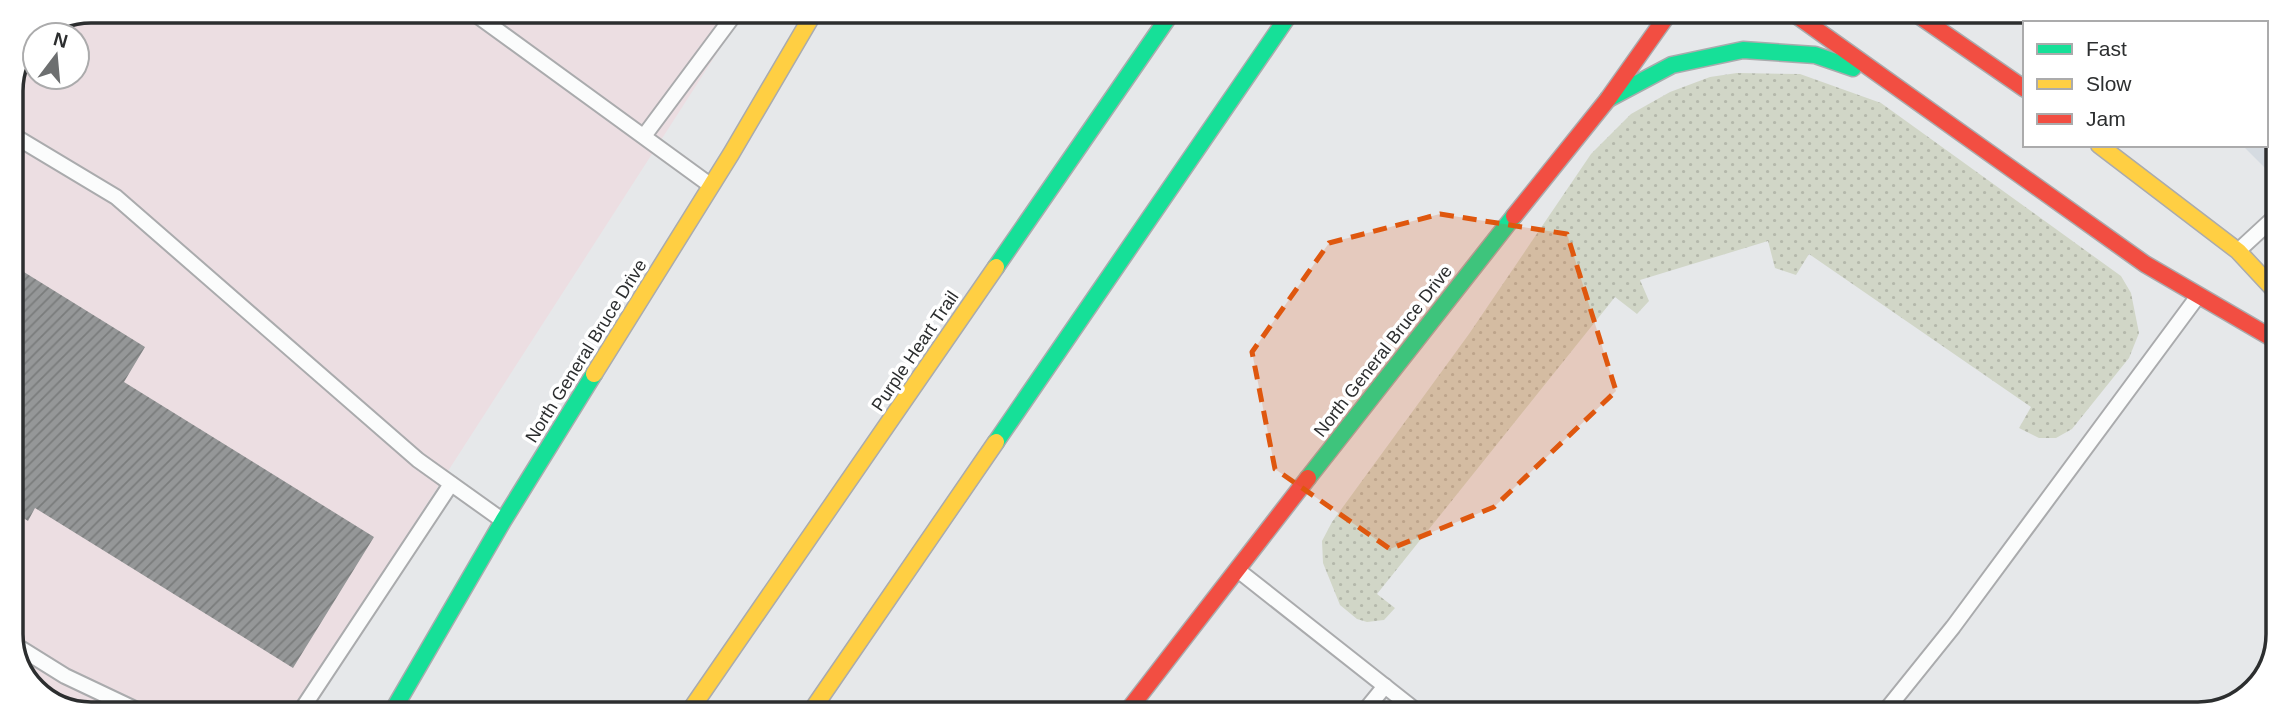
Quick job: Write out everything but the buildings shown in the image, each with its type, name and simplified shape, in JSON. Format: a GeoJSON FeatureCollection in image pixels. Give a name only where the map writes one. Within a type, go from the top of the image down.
{"type":"FeatureCollection","features":[{"type":"Feature","properties":{"kind":"main road","name":"North General Bruce Drive"},"geometry":{"type":"LineString","coordinates":[[398,702],[503,521],[731,154],[808,23]]}},
{"type":"Feature","properties":{"kind":"main road","name":"Purple Heart Trail"},"geometry":{"type":"LineString","coordinates":[[696,702],[1164,23]]}},
{"type":"Feature","properties":{"kind":"main road"},"geometry":{"type":"LineString","coordinates":[[818,702],[1283,23]]}},
{"type":"Feature","properties":{"kind":"main road","name":"North General Bruce Drive"},"geometry":{"type":"LineString","coordinates":[[1134,702],[1440,308],[1608,99],[1662,23]]}},
{"type":"Feature","properties":{"kind":"main road"},"geometry":{"type":"LineString","coordinates":[[1807,23],[2145,264],[2266,335]]}},
{"type":"Feature","properties":{"kind":"main road"},"geometry":{"type":"LineString","coordinates":[[1929,23],[2023,88]]}},
{"type":"Feature","properties":{"kind":"main road"},"geometry":{"type":"LineString","coordinates":[[1608,99],[1672,65],[1742,50],[1815,55],[1883,78]]}},
{"type":"Feature","properties":{"kind":"main road"},"geometry":{"type":"LineString","coordinates":[[2102,147],[2238,251],[2266,281]]}},
{"type":"Feature","properties":{"kind":"lane"},"geometry":{"type":"LineString","coordinates":[[488,23],[710,186]]}},
{"type":"Feature","properties":{"kind":"lane"},"geometry":{"type":"LineString","coordinates":[[644,136],[728,23]]}},
{"type":"Feature","properties":{"kind":"lane"},"geometry":{"type":"LineString","coordinates":[[23,142],[116,197],[418,460],[503,521]]}},
{"type":"Feature","properties":{"kind":"lane"},"geometry":{"type":"LineString","coordinates":[[2238,251],[2266,225]]}},
{"type":"Feature","properties":{"kind":"lane"},"geometry":{"type":"LineString","coordinates":[[1894,702],[1954,627],[2198,295]]}},
{"type":"Feature","properties":{"kind":"lane"},"geometry":{"type":"LineString","coordinates":[[307,702],[451,484]]}},
{"type":"Feature","properties":{"kind":"lane"},"geometry":{"type":"LineString","coordinates":[[1237,569],[1405,702]]}},
{"type":"Feature","properties":{"kind":"lane"},"geometry":{"type":"LineString","coordinates":[[25,651],[65,676],[120,702]]}},
{"type":"Feature","properties":{"kind":"lane"},"geometry":{"type":"LineString","coordinates":[[1372,702],[1385,686]]}},
{"type":"Feature","properties":{"kind":"highlighted area"},"geometry":{"type":"Polygon","coordinates":[[[1440,214],[1567,234],[1616,391],[1494,507],[1390,549],[1275,469],[1252,352],[1329,243],[1440,214]]]}},
{"type":"Feature","properties":{"kind":"shaded area"},"geometry":{"type":"Polygon","coordinates":[[[91,23],[736,23],[299,702],[82,702],[61,695],[46,685],[32,668],[24,648],[23,91],[91,91],[91,23]]]}},
{"type":"Feature","properties":{"kind":"shaded area"},"geometry":{"type":"Polygon","coordinates":[[[2244,147],[2266,147],[2266,169],[2244,147]]]}},
{"type":"Feature","properties":{"kind":"green space"},"geometry":{"type":"Polygon","coordinates":[[[1737,73],[1800,74],[1881,103],[2121,276],[2131,293],[2139,333],[2129,358],[2072,429],[2056,438],[2039,438],[2019,428],[2031,407],[1809,254],[1796,275],[1775,268],[1768,241],[1640,280],[1649,301],[1637,314],[1615,297],[1377,594],[1395,608],[1384,620],[1367,622],[1357,619],[1340,605],[1323,563],[1322,541],[1332,522],[1469,334],[1591,154],[1631,114],[1670,92],[1710,77],[1737,73]]]}},
{"type":"Feature","properties":{"kind":"traffic: fast"},"geometry":{"type":"LineString","coordinates":[[996,267],[1164,23]]}},
{"type":"Feature","properties":{"kind":"traffic: fast"},"geometry":{"type":"LineString","coordinates":[[996,442],[1283,23]]}},
{"type":"Feature","properties":{"kind":"traffic: fast"},"geometry":{"type":"LineString","coordinates":[[1608,99],[1672,65],[1743,50],[1815,55],[1853,68]]}},
{"type":"Feature","properties":{"kind":"traffic: fast"},"geometry":{"type":"LineString","coordinates":[[1308,478],[1514,216]]}},
{"type":"Feature","properties":{"kind":"traffic: fast"},"geometry":{"type":"LineString","coordinates":[[398,702],[503,521],[594,374]]}},
{"type":"Feature","properties":{"kind":"traffic: slow"},"geometry":{"type":"LineString","coordinates":[[594,374],[731,154],[808,23]]}},
{"type":"Feature","properties":{"kind":"traffic: slow"},"geometry":{"type":"LineString","coordinates":[[2102,147],[2238,251],[2266,281]]}},
{"type":"Feature","properties":{"kind":"traffic: slow"},"geometry":{"type":"LineString","coordinates":[[696,702],[996,267]]}},
{"type":"Feature","properties":{"kind":"traffic: slow"},"geometry":{"type":"LineString","coordinates":[[818,702],[996,442]]}},
{"type":"Feature","properties":{"kind":"traffic: jam"},"geometry":{"type":"LineString","coordinates":[[1514,216],[1608,99],[1662,23]]}},
{"type":"Feature","properties":{"kind":"traffic: jam"},"geometry":{"type":"LineString","coordinates":[[1807,23],[2145,264],[2266,335]]}},
{"type":"Feature","properties":{"kind":"traffic: jam"},"geometry":{"type":"LineString","coordinates":[[1929,23],[2023,88]]}},
{"type":"Feature","properties":{"kind":"traffic: jam"},"geometry":{"type":"LineString","coordinates":[[1135,702],[1308,478]]}}]}
